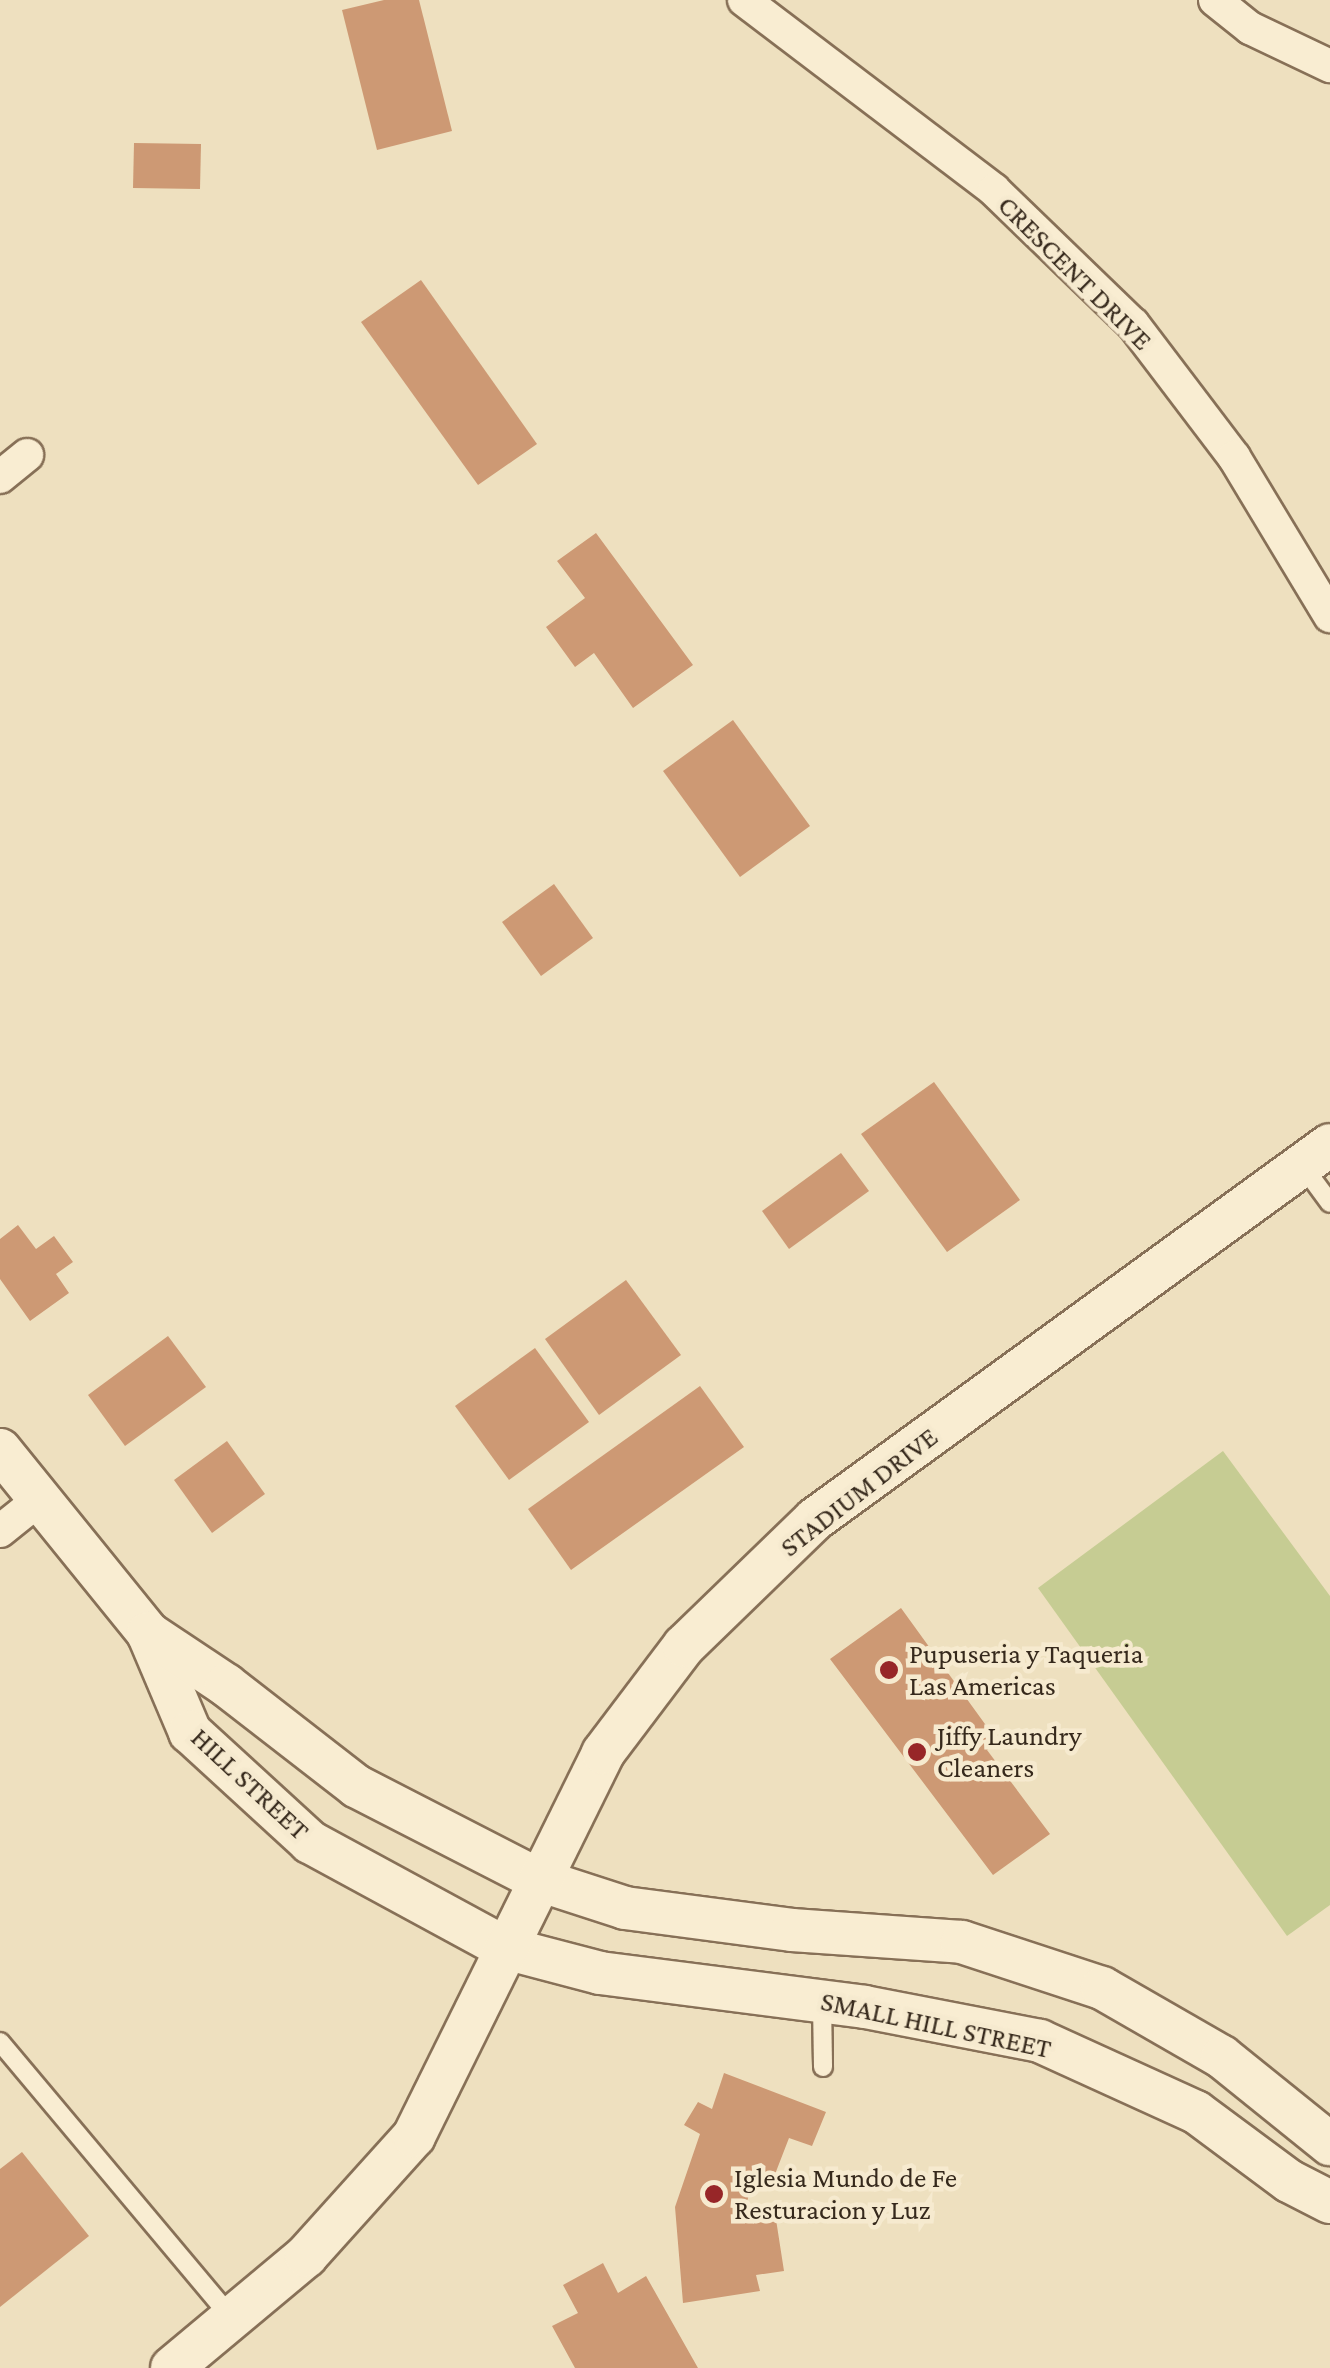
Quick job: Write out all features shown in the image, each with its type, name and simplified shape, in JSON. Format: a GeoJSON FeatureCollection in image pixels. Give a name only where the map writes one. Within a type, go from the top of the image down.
{"type":"FeatureCollection","features":[{"type":"Feature","properties":{"kind":"street","name":"CRESCENT DRIVE"},"geometry":{"type":"LineString","coordinates":[[744,0],[994,190],[1133,324],[1234,456],[1330,616]]}},
{"type":"Feature","properties":{"kind":"street"},"geometry":{"type":"LineString","coordinates":[[1215,0],[1250,28],[1330,66]]}},
{"type":"Feature","properties":{"kind":"street"},"geometry":{"type":"LineString","coordinates":[[0,477],[27,455]]}},
{"type":"Feature","properties":{"kind":"street","name":"STADIUM DRIVE"},"geometry":{"type":"LineString","coordinates":[[172,2368],[306,2256],[414,2136],[539,1880],[614,1738],[684,1646],[815,1519],[1316,1155]]}},
{"type":"Feature","properties":{"kind":"street","name":"HILL STREET"},"geometry":{"type":"LineString","coordinates":[[0,1450],[148,1633],[190,1732],[310,1842],[506,1948]]}},
{"type":"Feature","properties":{"kind":"street"},"geometry":{"type":"LineString","coordinates":[[0,1531],[40,1499]]}},
{"type":"Feature","properties":{"kind":"street","name":"HILL STREET"},"geometry":{"type":"LineString","coordinates":[[148,1633],[226,1685],[356,1786],[539,1880]]}},
{"type":"Feature","properties":{"kind":"street"},"geometry":{"type":"LineString","coordinates":[[539,1880],[625,1908],[792,1930],[962,1942],[1102,1988],[1222,2057],[1330,2144]]}},
{"type":"Feature","properties":{"kind":"street","name":"SMALL HILL STREET"},"geometry":{"type":"LineString","coordinates":[[506,1948],[600,1973],[822,2001],[1040,2041],[1196,2112],[1289,2181],[1330,2202]]}},
{"type":"Feature","properties":{"kind":"lane"},"geometry":{"type":"LineString","coordinates":[[1316,1155],[1330,1203]]}},
{"type":"Feature","properties":{"kind":"lane"},"geometry":{"type":"LineString","coordinates":[[822,2001],[823,2067]]}},
{"type":"Feature","properties":{"kind":"lane"},"geometry":{"type":"LineString","coordinates":[[0,2042],[233,2319]]}},
{"type":"Feature","properties":{"kind":"green space"},"geometry":{"type":"Polygon","coordinates":[[[1223,1451],[1330,1596],[1330,1905],[1287,1936],[1038,1588],[1223,1451]]]}},
{"type":"Feature","properties":{"kind":"building"},"geometry":{"type":"Polygon","coordinates":[[[384,0],[419,0],[452,131],[377,150],[342,10],[384,0]]]}},
{"type":"Feature","properties":{"kind":"building"},"geometry":{"type":"Polygon","coordinates":[[[134,143],[201,144],[200,189],[133,188],[134,143]]]}},
{"type":"Feature","properties":{"kind":"building"},"geometry":{"type":"Polygon","coordinates":[[[421,280],[537,444],[478,485],[361,322],[421,280]]]}},
{"type":"Feature","properties":{"kind":"building"},"geometry":{"type":"Polygon","coordinates":[[[596,533],[693,665],[633,708],[594,653],[575,667],[546,627],[585,598],[557,561],[596,533]]]}},
{"type":"Feature","properties":{"kind":"building"},"geometry":{"type":"Polygon","coordinates":[[[733,720],[810,826],[740,877],[663,771],[733,720]]]}},
{"type":"Feature","properties":{"kind":"building"},"geometry":{"type":"Polygon","coordinates":[[[554,884],[593,938],[541,976],[502,922],[554,884]]]}},
{"type":"Feature","properties":{"kind":"building"},"geometry":{"type":"Polygon","coordinates":[[[934,1082],[1020,1200],[947,1252],[861,1134],[934,1082]]]}},
{"type":"Feature","properties":{"kind":"building"},"geometry":{"type":"Polygon","coordinates":[[[841,1153],[869,1191],[789,1249],[762,1211],[841,1153]]]}},
{"type":"Feature","properties":{"kind":"building"},"geometry":{"type":"Polygon","coordinates":[[[18,1225],[36,1249],[54,1236],[73,1262],[56,1274],[69,1293],[30,1321],[0,1279],[0,1239],[18,1225]]]}},
{"type":"Feature","properties":{"kind":"building"},"geometry":{"type":"Polygon","coordinates":[[[626,1280],[681,1355],[599,1415],[545,1339],[626,1280]]]}},
{"type":"Feature","properties":{"kind":"building"},"geometry":{"type":"Polygon","coordinates":[[[168,1336],[206,1387],[125,1446],[88,1395],[168,1336]]]}},
{"type":"Feature","properties":{"kind":"building"},"geometry":{"type":"Polygon","coordinates":[[[535,1348],[589,1422],[509,1480],[455,1406],[535,1348]]]}},
{"type":"Feature","properties":{"kind":"building"},"geometry":{"type":"Polygon","coordinates":[[[700,1386],[744,1447],[571,1570],[528,1509],[700,1386]]]}},
{"type":"Feature","properties":{"kind":"building"},"geometry":{"type":"Polygon","coordinates":[[[227,1441],[265,1494],[212,1533],[174,1480],[227,1441]]]}},
{"type":"Feature","properties":{"kind":"building"},"geometry":{"type":"Polygon","coordinates":[[[901,1608],[998,1742],[987,1750],[1050,1834],[993,1875],[830,1659],[901,1608]]]}},
{"type":"Feature","properties":{"kind":"building","name":"Iglesia Mundo de Fe Resturacion y Luz"},"geometry":{"type":"Polygon","coordinates":[[[724,2073],[826,2112],[812,2146],[789,2138],[772,2182],[754,2176],[742,2220],[775,2213],[784,2271],[756,2275],[760,2291],[683,2303],[675,2207],[700,2134],[684,2125],[698,2102],[712,2109],[724,2073]]]}},
{"type":"Feature","properties":{"kind":"building"},"geometry":{"type":"Polygon","coordinates":[[[22,2152],[89,2236],[0,2307],[0,2169],[22,2152]]]}},
{"type":"Feature","properties":{"kind":"building"},"geometry":{"type":"Polygon","coordinates":[[[603,2263],[618,2293],[646,2276],[698,2368],[575,2368],[552,2326],[578,2313],[563,2285],[603,2263]]]}},
{"type":"Feature","properties":{"kind":"place","name":"Pupuseria y Taqueria Las Americas"},"geometry":{"type":"Point","coordinates":[889,1670]}},
{"type":"Feature","properties":{"kind":"place","name":"Jiffy Laundry Cleaners"},"geometry":{"type":"Point","coordinates":[917,1752]}},
{"type":"Feature","properties":{"kind":"place","name":"Iglesia Mundo de Fe Resturacion y Luz"},"geometry":{"type":"Point","coordinates":[714,2194]}}]}
